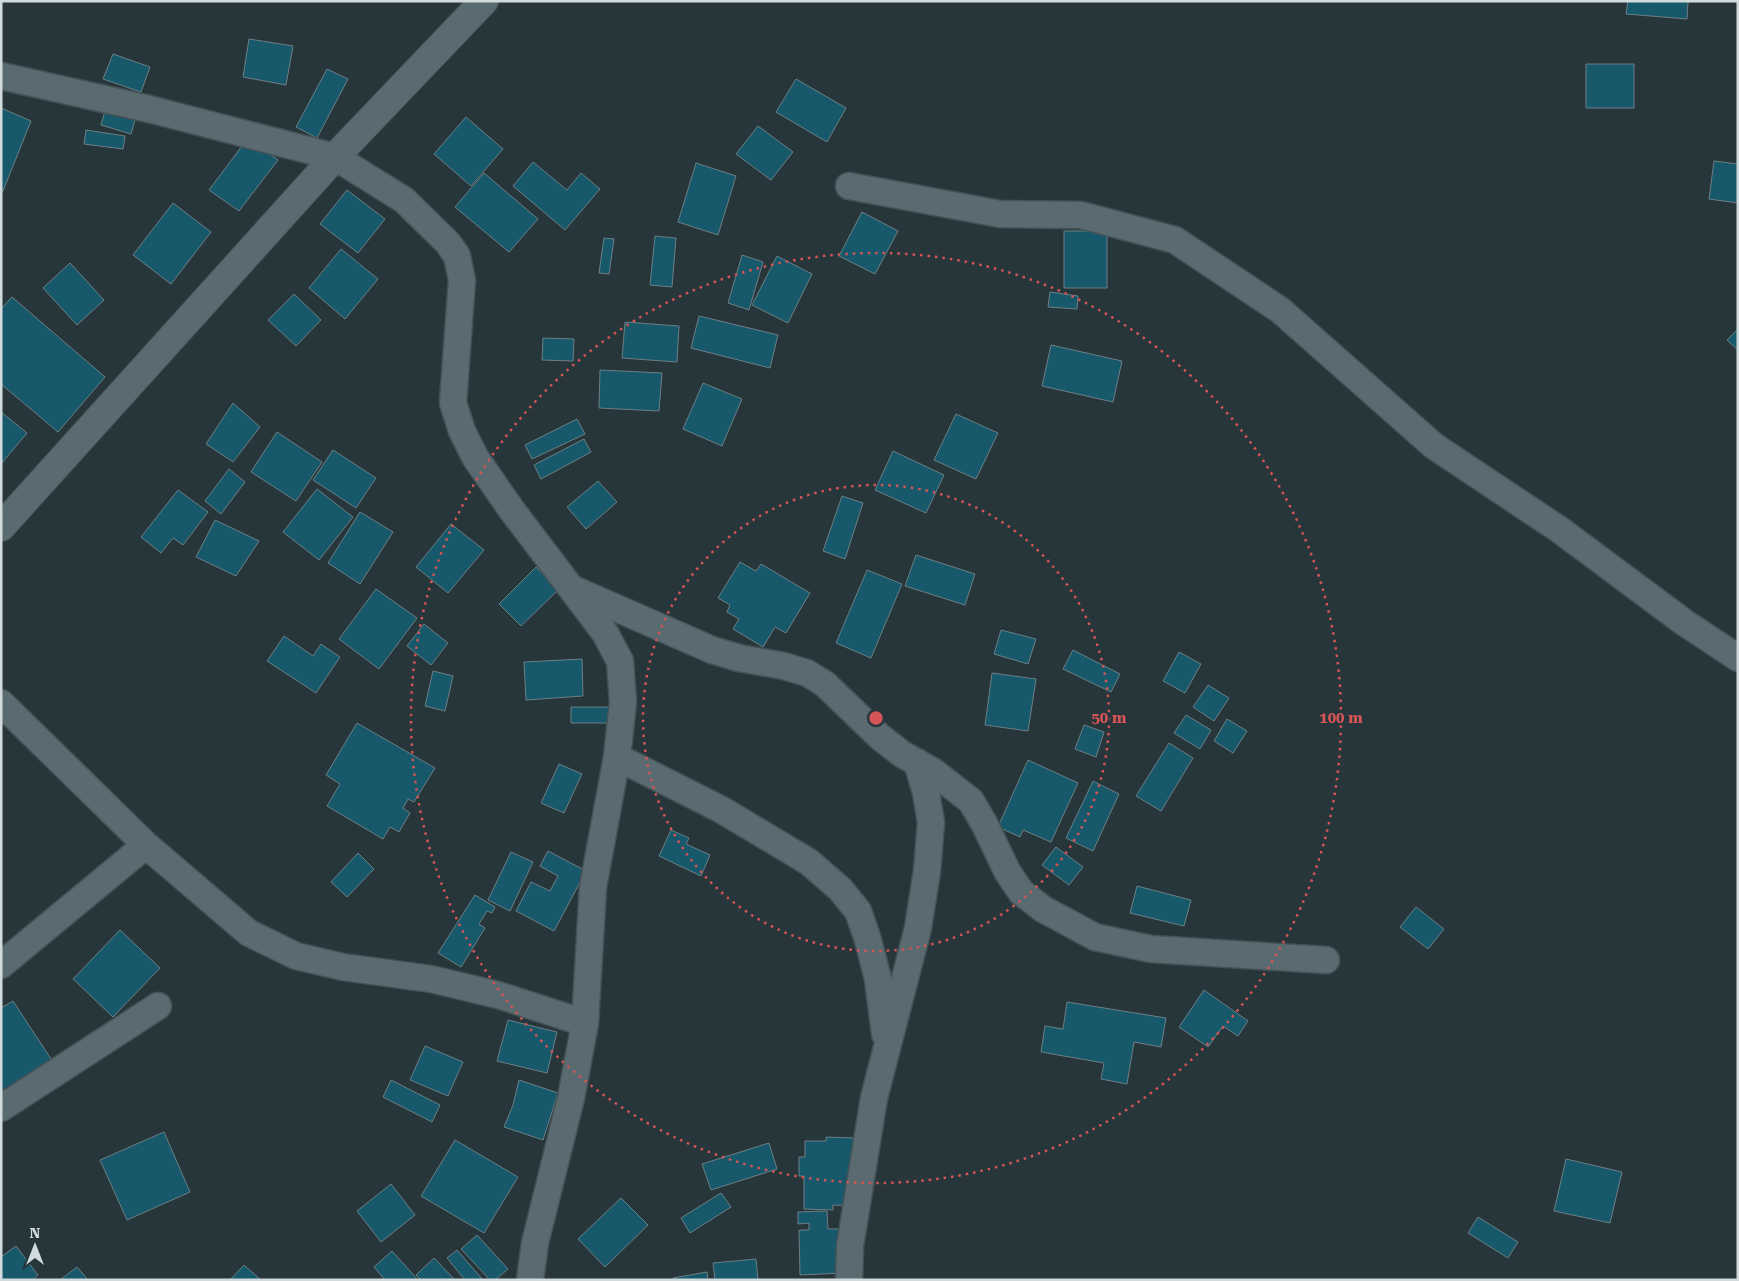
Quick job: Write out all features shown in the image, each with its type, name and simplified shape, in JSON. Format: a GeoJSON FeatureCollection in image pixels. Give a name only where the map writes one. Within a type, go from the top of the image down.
{"type":"FeatureCollection","features":[{"type":"Feature","properties":{"kind":"main road"},"geometry":{"type":"LineString","coordinates":[[1,527],[335,157],[484,1]]}},
{"type":"Feature","properties":{"kind":"street"},"geometry":{"type":"LineString","coordinates":[[1,76],[149,109],[335,157],[404,200],[448,243],[457,256],[462,280],[453,403],[462,431],[475,457],[511,509],[605,633],[620,661],[623,702],[616,757],[593,887],[585,1023],[571,1098],[535,1243],[530,1280]]}},
{"type":"Feature","properties":{"kind":"street"},"geometry":{"type":"LineString","coordinates":[[849,186],[1000,214],[1081,215],[1175,240],[1280,310],[1434,446],[1560,530],[1685,623],[1738,658]]}},
{"type":"Feature","properties":{"kind":"street"},"geometry":{"type":"LineString","coordinates":[[570,587],[712,650],[807,673],[825,684],[880,737],[902,754],[954,786],[971,801],[1007,871],[1021,892],[1043,910],[1095,937],[1151,949],[1326,960]]}},
{"type":"Feature","properties":{"kind":"street"},"geometry":{"type":"LineString","coordinates":[[1,703],[146,845],[249,933],[296,956],[343,967],[431,979],[498,995],[585,1023]]}},
{"type":"Feature","properties":{"kind":"street"},"geometry":{"type":"LineString","coordinates":[[616,757],[722,810],[809,862],[840,889],[858,911],[868,940],[878,979],[887,1047]]}},
{"type":"Feature","properties":{"kind":"street"},"geometry":{"type":"LineString","coordinates":[[849,1280],[850,1246],[874,1098],[918,928],[927,871],[931,822],[926,793],[917,762]]}},
{"type":"Feature","properties":{"kind":"street"},"geometry":{"type":"LineString","coordinates":[[1,965],[146,845]]}},
{"type":"Feature","properties":{"kind":"street"},"geometry":{"type":"LineString","coordinates":[[1,1108],[158,1006]]}},
{"type":"Feature","properties":{"kind":"building"},"geometry":{"type":"Polygon","coordinates":[[[1628,1],[1688,1],[1687,19],[1626,14],[1628,1]]]}},
{"type":"Feature","properties":{"kind":"building"},"geometry":{"type":"Polygon","coordinates":[[[249,39],[293,46],[286,85],[243,77],[249,39]]]}},
{"type":"Feature","properties":{"kind":"building"},"geometry":{"type":"Polygon","coordinates":[[[113,54],[150,67],[141,92],[103,79],[113,54]]]}},
{"type":"Feature","properties":{"kind":"building"},"geometry":{"type":"Polygon","coordinates":[[[1586,64],[1634,64],[1634,108],[1586,108],[1586,64]]]}},
{"type":"Feature","properties":{"kind":"building"},"geometry":{"type":"Polygon","coordinates":[[[327,69],[348,79],[317,138],[296,127],[327,69]]]}},
{"type":"Feature","properties":{"kind":"building"},"geometry":{"type":"Polygon","coordinates":[[[796,79],[846,108],[827,142],[776,112],[796,79]]]}},
{"type":"Feature","properties":{"kind":"building"},"geometry":{"type":"Polygon","coordinates":[[[1,108],[31,121],[3,191],[1,191],[1,108]]]}},
{"type":"Feature","properties":{"kind":"building"},"geometry":{"type":"Polygon","coordinates":[[[105,111],[135,120],[131,134],[101,125],[105,111]]]}},
{"type":"Feature","properties":{"kind":"building"},"geometry":{"type":"Polygon","coordinates":[[[466,117],[503,149],[471,186],[434,154],[466,117]]]}},
{"type":"Feature","properties":{"kind":"building"},"geometry":{"type":"Polygon","coordinates":[[[758,126],[793,152],[771,180],[736,154],[758,126]]]}},
{"type":"Feature","properties":{"kind":"building"},"geometry":{"type":"Polygon","coordinates":[[[86,130],[125,136],[123,149],[84,144],[86,130]]]}},
{"type":"Feature","properties":{"kind":"building"},"geometry":{"type":"Polygon","coordinates":[[[248,138],[278,160],[239,211],[209,190],[248,138]]]}},
{"type":"Feature","properties":{"kind":"building"},"geometry":{"type":"Polygon","coordinates":[[[1714,161],[1738,164],[1738,203],[1709,199],[1714,161]]]}},
{"type":"Feature","properties":{"kind":"building"},"geometry":{"type":"Polygon","coordinates":[[[533,162],[567,190],[581,173],[600,189],[565,230],[513,186],[533,162]]]}},
{"type":"Feature","properties":{"kind":"building"},"geometry":{"type":"Polygon","coordinates":[[[696,163],[736,176],[718,235],[678,222],[696,163]]]}},
{"type":"Feature","properties":{"kind":"building"},"geometry":{"type":"Polygon","coordinates":[[[484,173],[538,219],[509,252],[455,207],[484,173]]]}},
{"type":"Feature","properties":{"kind":"building"},"geometry":{"type":"Polygon","coordinates":[[[347,190],[385,219],[358,253],[320,224],[347,190]]]}},
{"type":"Feature","properties":{"kind":"building"},"geometry":{"type":"Polygon","coordinates":[[[173,203],[211,232],[171,284],[133,255],[173,203]]]}},
{"type":"Feature","properties":{"kind":"building"},"geometry":{"type":"Polygon","coordinates":[[[862,212],[898,231],[875,274],[839,256],[862,212]]]}},
{"type":"Feature","properties":{"kind":"building"},"geometry":{"type":"Polygon","coordinates":[[[1064,231],[1107,231],[1107,288],[1064,288],[1064,231]]]}},
{"type":"Feature","properties":{"kind":"building"},"geometry":{"type":"Polygon","coordinates":[[[655,236],[676,238],[672,287],[650,285],[655,236]]]}},
{"type":"Feature","properties":{"kind":"building"},"geometry":{"type":"Polygon","coordinates":[[[604,238],[614,239],[609,274],[599,273],[604,238]]]}},
{"type":"Feature","properties":{"kind":"building"},"geometry":{"type":"Polygon","coordinates":[[[341,249],[378,279],[345,319],[309,288],[341,249]]]}},
{"type":"Feature","properties":{"kind":"building"},"geometry":{"type":"Polygon","coordinates":[[[742,255],[763,262],[749,310],[728,303],[742,255]]]}},
{"type":"Feature","properties":{"kind":"building"},"geometry":{"type":"Polygon","coordinates":[[[777,256],[812,274],[788,323],[752,305],[777,256]]]}},
{"type":"Feature","properties":{"kind":"building"},"geometry":{"type":"Polygon","coordinates":[[[70,263],[104,300],[77,325],[43,288],[70,263]]]}},
{"type":"Feature","properties":{"kind":"building"},"geometry":{"type":"Polygon","coordinates":[[[1050,292],[1078,296],[1077,309],[1048,307],[1050,292]]]}},
{"type":"Feature","properties":{"kind":"building"},"geometry":{"type":"Polygon","coordinates":[[[294,294],[321,320],[296,346],[268,320],[294,294]]]}},
{"type":"Feature","properties":{"kind":"building"},"geometry":{"type":"Polygon","coordinates":[[[12,297],[105,377],[58,432],[1,384],[1,309],[12,297]]]}},
{"type":"Feature","properties":{"kind":"building"},"geometry":{"type":"Polygon","coordinates":[[[699,316],[778,335],[770,368],[691,348],[699,316]]]}},
{"type":"Feature","properties":{"kind":"building"},"geometry":{"type":"Polygon","coordinates":[[[625,322],[679,326],[677,362],[622,358],[625,322]]]}},
{"type":"Feature","properties":{"kind":"building"},"geometry":{"type":"Polygon","coordinates":[[[1738,329],[1738,350],[1727,340],[1738,329]]]}},
{"type":"Feature","properties":{"kind":"building"},"geometry":{"type":"Polygon","coordinates":[[[543,338],[574,339],[573,361],[542,360],[543,338]]]}},
{"type":"Feature","properties":{"kind":"building"},"geometry":{"type":"Polygon","coordinates":[[[1051,345],[1122,361],[1113,402],[1042,386],[1051,345]]]}},
{"type":"Feature","properties":{"kind":"building"},"geometry":{"type":"Polygon","coordinates":[[[600,370],[662,373],[659,411],[599,408],[600,370]]]}},
{"type":"Feature","properties":{"kind":"building"},"geometry":{"type":"Polygon","coordinates":[[[703,383],[742,399],[722,446],[683,429],[703,383]]]}},
{"type":"Feature","properties":{"kind":"building"},"geometry":{"type":"Polygon","coordinates":[[[233,403],[260,427],[233,462],[206,444],[233,403]]]}},
{"type":"Feature","properties":{"kind":"building"},"geometry":{"type":"Polygon","coordinates":[[[1,412],[27,433],[1,464],[1,412]]]}},
{"type":"Feature","properties":{"kind":"building"},"geometry":{"type":"Polygon","coordinates":[[[956,414],[998,433],[976,479],[934,460],[956,414]]]}},
{"type":"Feature","properties":{"kind":"building"},"geometry":{"type":"Polygon","coordinates":[[[577,419],[585,434],[532,459],[525,445],[577,419]]]}},
{"type":"Feature","properties":{"kind":"building"},"geometry":{"type":"Polygon","coordinates":[[[277,432],[322,462],[296,501],[251,472],[277,432]]]}},
{"type":"Feature","properties":{"kind":"building"},"geometry":{"type":"Polygon","coordinates":[[[584,439],[591,452],[541,479],[534,465],[584,439]]]}},
{"type":"Feature","properties":{"kind":"building"},"geometry":{"type":"Polygon","coordinates":[[[333,450],[376,478],[356,508],[313,480],[333,450]]]}},
{"type":"Feature","properties":{"kind":"building"},"geometry":{"type":"Polygon","coordinates":[[[893,451],[944,475],[926,513],[875,490],[893,451]]]}},
{"type":"Feature","properties":{"kind":"building"},"geometry":{"type":"Polygon","coordinates":[[[229,469],[245,482],[221,514],[205,501],[229,469]]]}},
{"type":"Feature","properties":{"kind":"building"},"geometry":{"type":"Polygon","coordinates":[[[598,481],[617,502],[586,529],[567,507],[598,481]]]}},
{"type":"Feature","properties":{"kind":"building"},"geometry":{"type":"Polygon","coordinates":[[[317,489],[353,517],[319,560],[283,532],[317,489]]]}},
{"type":"Feature","properties":{"kind":"building"},"geometry":{"type":"Polygon","coordinates":[[[178,490],[208,512],[183,545],[173,538],[161,553],[141,537],[178,490]]]}},
{"type":"Feature","properties":{"kind":"building"},"geometry":{"type":"Polygon","coordinates":[[[842,496],[863,503],[845,559],[823,551],[842,496]]]}},
{"type":"Feature","properties":{"kind":"building"},"geometry":{"type":"Polygon","coordinates":[[[360,512],[393,532],[360,584],[328,563],[360,512]]]}},
{"type":"Feature","properties":{"kind":"building"},"geometry":{"type":"Polygon","coordinates":[[[215,520],[259,541],[236,576],[196,557],[215,520]]]}},
{"type":"Feature","properties":{"kind":"building"},"geometry":{"type":"Polygon","coordinates":[[[451,524],[484,550],[448,593],[416,567],[451,524]]]}},
{"type":"Feature","properties":{"kind":"building"},"geometry":{"type":"Polygon","coordinates":[[[916,555],[975,574],[965,605],[905,586],[916,555]]]}},
{"type":"Feature","properties":{"kind":"building"},"geometry":{"type":"Polygon","coordinates":[[[740,562],[756,571],[761,564],[810,593],[786,633],[775,627],[763,647],[733,629],[739,619],[727,612],[730,605],[718,598],[740,562]]]}},
{"type":"Feature","properties":{"kind":"building"},"geometry":{"type":"Polygon","coordinates":[[[536,567],[558,590],[521,626],[499,604],[536,567]]]}},
{"type":"Feature","properties":{"kind":"building"},"geometry":{"type":"Polygon","coordinates":[[[867,570],[902,584],[871,658],[836,643],[867,570]]]}},
{"type":"Feature","properties":{"kind":"building"},"geometry":{"type":"Polygon","coordinates":[[[376,589],[417,618],[379,669],[339,639],[376,589]]]}},
{"type":"Feature","properties":{"kind":"building"},"geometry":{"type":"Polygon","coordinates":[[[424,624],[448,643],[431,665],[407,646],[424,624]]]}},
{"type":"Feature","properties":{"kind":"building"},"geometry":{"type":"Polygon","coordinates":[[[1001,630],[1036,639],[1028,664],[994,654],[1001,630]]]}},
{"type":"Feature","properties":{"kind":"building"},"geometry":{"type":"Polygon","coordinates":[[[284,636],[313,656],[321,644],[340,657],[316,693],[267,661],[284,636]]]}},
{"type":"Feature","properties":{"kind":"building"},"geometry":{"type":"Polygon","coordinates":[[[1073,650],[1120,674],[1111,692],[1063,669],[1073,650]]]}},
{"type":"Feature","properties":{"kind":"building"},"geometry":{"type":"Polygon","coordinates":[[[1179,652],[1201,664],[1185,693],[1163,681],[1179,652]]]}},
{"type":"Feature","properties":{"kind":"building"},"geometry":{"type":"Polygon","coordinates":[[[582,659],[583,696],[526,700],[524,662],[582,659]]]}},
{"type":"Feature","properties":{"kind":"building"},"geometry":{"type":"Polygon","coordinates":[[[433,671],[453,676],[445,711],[425,706],[433,671]]]}},
{"type":"Feature","properties":{"kind":"building"},"geometry":{"type":"Polygon","coordinates":[[[992,673],[1036,679],[1028,731],[985,725],[992,673]]]}},
{"type":"Feature","properties":{"kind":"building"},"geometry":{"type":"Polygon","coordinates":[[[1208,685],[1229,698],[1214,721],[1193,707],[1208,685]]]}},
{"type":"Feature","properties":{"kind":"building"},"geometry":{"type":"Polygon","coordinates":[[[571,707],[612,707],[612,723],[571,723],[571,707]]]}},
{"type":"Feature","properties":{"kind":"building"},"geometry":{"type":"Polygon","coordinates":[[[1186,715],[1211,730],[1200,749],[1174,733],[1186,715]]]}},
{"type":"Feature","properties":{"kind":"building"},"geometry":{"type":"Polygon","coordinates":[[[1227,719],[1247,731],[1233,753],[1214,741],[1227,719]]]}},
{"type":"Feature","properties":{"kind":"building"},"geometry":{"type":"Polygon","coordinates":[[[357,723],[435,768],[414,802],[408,799],[403,808],[410,813],[399,832],[390,827],[383,839],[327,806],[340,784],[326,775],[357,723]]]}},
{"type":"Feature","properties":{"kind":"building"},"geometry":{"type":"Polygon","coordinates":[[[1084,725],[1104,732],[1096,757],[1075,749],[1084,725]]]}},
{"type":"Feature","properties":{"kind":"building"},"geometry":{"type":"Polygon","coordinates":[[[1169,743],[1193,758],[1161,811],[1136,796],[1169,743]]]}},
{"type":"Feature","properties":{"kind":"building"},"geometry":{"type":"Polygon","coordinates":[[[1028,760],[1078,783],[1051,842],[1023,830],[1020,837],[998,827],[1028,760]]]}},
{"type":"Feature","properties":{"kind":"building"},"geometry":{"type":"Polygon","coordinates":[[[559,764],[582,774],[564,813],[541,803],[559,764]]]}},
{"type":"Feature","properties":{"kind":"building"},"geometry":{"type":"Polygon","coordinates":[[[1093,781],[1119,794],[1093,851],[1066,838],[1093,781]]]}},
{"type":"Feature","properties":{"kind":"building"},"geometry":{"type":"Polygon","coordinates":[[[671,830],[689,838],[686,844],[710,855],[701,876],[659,856],[671,830]]]}},
{"type":"Feature","properties":{"kind":"building"},"geometry":{"type":"Polygon","coordinates":[[[1056,847],[1083,867],[1069,885],[1042,865],[1056,847]]]}},
{"type":"Feature","properties":{"kind":"building"},"geometry":{"type":"Polygon","coordinates":[[[548,851],[586,871],[554,931],[516,911],[531,882],[550,891],[558,876],[540,866],[548,851]]]}},
{"type":"Feature","properties":{"kind":"building"},"geometry":{"type":"Polygon","coordinates":[[[511,852],[533,862],[510,911],[488,900],[511,852]]]}},
{"type":"Feature","properties":{"kind":"building"},"geometry":{"type":"Polygon","coordinates":[[[358,853],[374,869],[347,897],[331,882],[358,853]]]}},
{"type":"Feature","properties":{"kind":"building"},"geometry":{"type":"Polygon","coordinates":[[[1137,886],[1191,900],[1184,926],[1130,913],[1137,886]]]}},
{"type":"Feature","properties":{"kind":"building"},"geometry":{"type":"Polygon","coordinates":[[[475,895],[495,907],[492,913],[487,911],[479,924],[485,928],[461,967],[438,953],[475,895]]]}},
{"type":"Feature","properties":{"kind":"building"},"geometry":{"type":"Polygon","coordinates":[[[1416,907],[1444,929],[1428,949],[1400,927],[1416,907]]]}},
{"type":"Feature","properties":{"kind":"building"},"geometry":{"type":"Polygon","coordinates":[[[120,930],[160,968],[113,1017],[73,979],[120,930]]]}},
{"type":"Feature","properties":{"kind":"building"},"geometry":{"type":"Polygon","coordinates":[[[1204,990],[1248,1021],[1238,1036],[1223,1026],[1208,1047],[1179,1027],[1204,990]]]}},
{"type":"Feature","properties":{"kind":"building"},"geometry":{"type":"Polygon","coordinates":[[[13,1001],[55,1065],[1,1099],[1,1008],[13,1001]]]}},
{"type":"Feature","properties":{"kind":"building"},"geometry":{"type":"Polygon","coordinates":[[[1067,1002],[1166,1018],[1161,1047],[1134,1042],[1127,1084],[1101,1079],[1104,1063],[1041,1052],[1045,1026],[1063,1029],[1067,1002]]]}},
{"type":"Feature","properties":{"kind":"building"},"geometry":{"type":"Polygon","coordinates":[[[508,1020],[557,1032],[547,1073],[497,1061],[508,1020]]]}},
{"type":"Feature","properties":{"kind":"building"},"geometry":{"type":"Polygon","coordinates":[[[425,1046],[463,1062],[448,1096],[410,1080],[425,1046]]]}},
{"type":"Feature","properties":{"kind":"building"},"geometry":{"type":"Polygon","coordinates":[[[391,1080],[440,1105],[432,1122],[383,1097],[391,1080]]]}},
{"type":"Feature","properties":{"kind":"building"},"geometry":{"type":"Polygon","coordinates":[[[519,1080],[558,1093],[543,1140],[504,1127],[513,1105],[519,1080]]]}},
{"type":"Feature","properties":{"kind":"building"},"geometry":{"type":"Polygon","coordinates":[[[164,1132],[190,1192],[127,1220],[100,1160],[164,1132]]]}},
{"type":"Feature","properties":{"kind":"building"},"geometry":{"type":"Polygon","coordinates":[[[826,1137],[856,1138],[855,1206],[833,1205],[833,1210],[804,1209],[804,1176],[799,1176],[799,1157],[805,1157],[805,1141],[826,1141],[826,1137]]]}},
{"type":"Feature","properties":{"kind":"building"},"geometry":{"type":"Polygon","coordinates":[[[455,1140],[518,1177],[484,1233],[421,1196],[455,1140]]]}},
{"type":"Feature","properties":{"kind":"building"},"geometry":{"type":"Polygon","coordinates":[[[769,1143],[777,1169],[711,1190],[702,1164],[769,1143]]]}},
{"type":"Feature","properties":{"kind":"building"},"geometry":{"type":"Polygon","coordinates":[[[1566,1159],[1622,1172],[1610,1223],[1554,1211],[1566,1159]]]}},
{"type":"Feature","properties":{"kind":"building"},"geometry":{"type":"Polygon","coordinates":[[[391,1184],[415,1215],[381,1242],[357,1211],[391,1184]]]}},
{"type":"Feature","properties":{"kind":"building"},"geometry":{"type":"Polygon","coordinates":[[[721,1193],[731,1207],[690,1233],[681,1218],[721,1193]]]}},
{"type":"Feature","properties":{"kind":"building"},"geometry":{"type":"Polygon","coordinates":[[[621,1198],[648,1225],[605,1267],[578,1239],[621,1198]]]}},
{"type":"Feature","properties":{"kind":"building"},"geometry":{"type":"Polygon","coordinates":[[[827,1211],[828,1229],[842,1229],[843,1273],[800,1275],[799,1230],[809,1230],[809,1223],[798,1224],[798,1212],[827,1211]]]}},
{"type":"Feature","properties":{"kind":"building"},"geometry":{"type":"Polygon","coordinates":[[[1478,1217],[1518,1242],[1508,1258],[1468,1233],[1478,1217]]]}},
{"type":"Feature","properties":{"kind":"building"},"geometry":{"type":"Polygon","coordinates":[[[477,1235],[508,1269],[495,1280],[490,1280],[461,1249],[477,1235]]]}},
{"type":"Feature","properties":{"kind":"building"},"geometry":{"type":"Polygon","coordinates":[[[16,1246],[38,1275],[32,1280],[1,1280],[1,1257],[16,1246]]]}},
{"type":"Feature","properties":{"kind":"building"},"geometry":{"type":"Polygon","coordinates":[[[457,1250],[483,1280],[465,1280],[447,1258],[457,1250]]]}},
{"type":"Feature","properties":{"kind":"building"},"geometry":{"type":"Polygon","coordinates":[[[392,1251],[418,1280],[385,1280],[374,1267],[392,1251]]]}},
{"type":"Feature","properties":{"kind":"building"},"geometry":{"type":"Polygon","coordinates":[[[434,1258],[455,1280],[421,1280],[416,1275],[434,1258]]]}},
{"type":"Feature","properties":{"kind":"building"},"geometry":{"type":"Polygon","coordinates":[[[756,1259],[758,1280],[715,1280],[713,1263],[756,1259]]]}},
{"type":"Feature","properties":{"kind":"building"},"geometry":{"type":"Polygon","coordinates":[[[244,1265],[261,1280],[230,1280],[244,1265]]]}},
{"type":"Feature","properties":{"kind":"building"},"geometry":{"type":"Polygon","coordinates":[[[77,1267],[88,1280],[60,1280],[77,1267]]]}},
{"type":"Feature","properties":{"kind":"building"},"geometry":{"type":"Polygon","coordinates":[[[707,1272],[708,1280],[673,1280],[673,1278],[707,1272]]]}}]}
